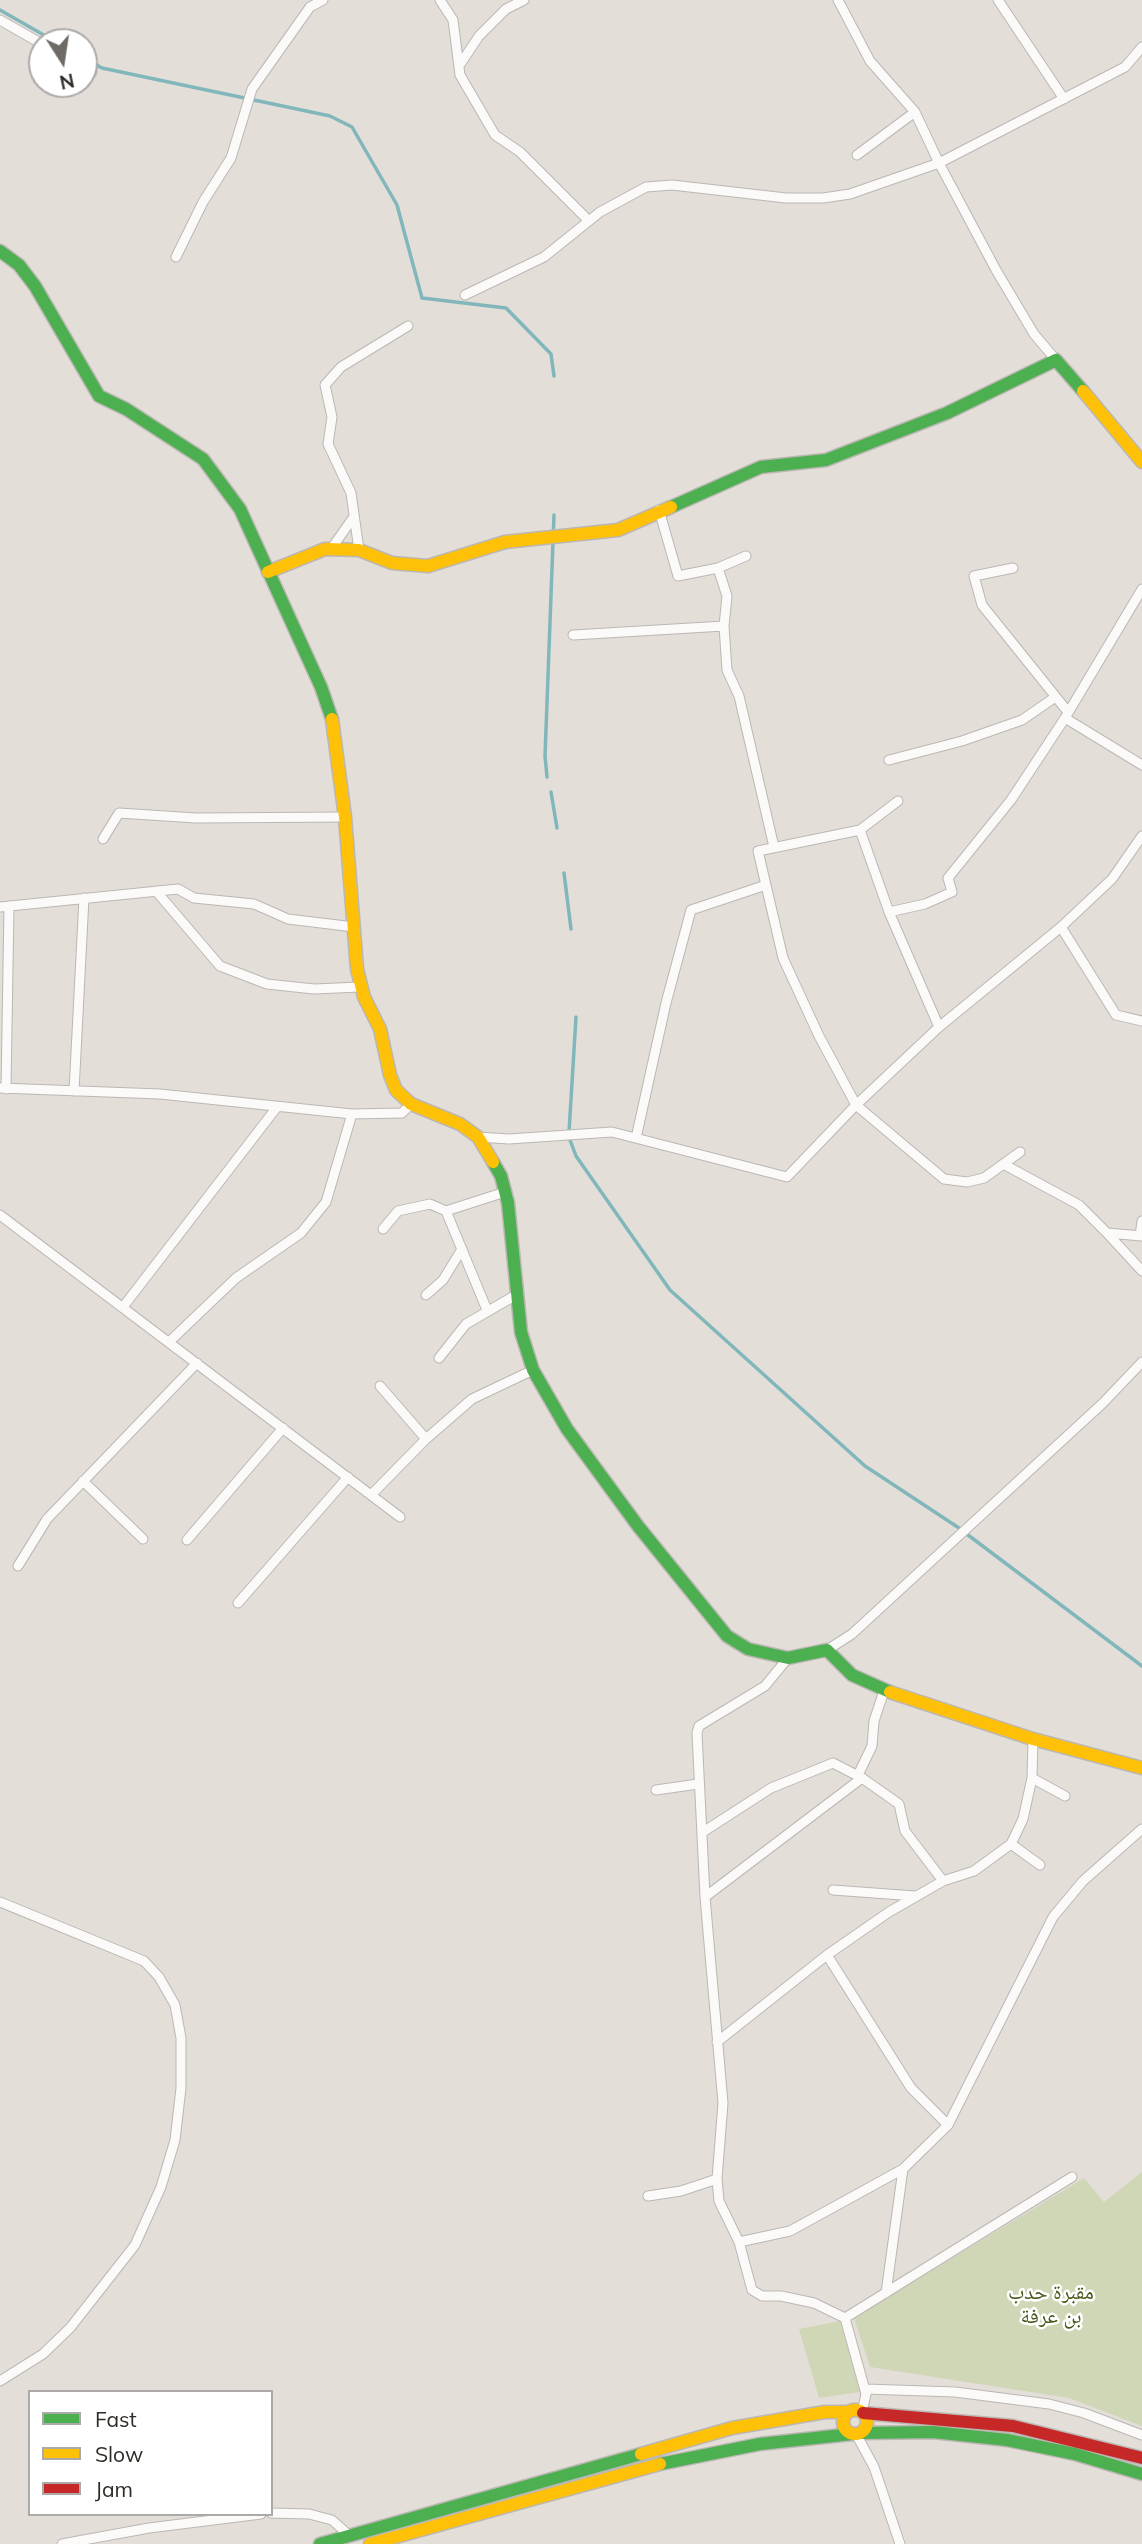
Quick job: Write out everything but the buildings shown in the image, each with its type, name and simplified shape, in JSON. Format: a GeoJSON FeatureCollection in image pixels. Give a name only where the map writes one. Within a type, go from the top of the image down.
{"type":"FeatureCollection","features":[{"type":"Feature","properties":{"kind":"street"},"geometry":{"type":"LineString","coordinates":[[176,257],[203,202],[231,158],[252,89],[310,7],[323,0]]}},
{"type":"Feature","properties":{"kind":"street"},"geometry":{"type":"LineString","coordinates":[[440,0],[453,20],[460,75],[495,135],[520,152],[589,221]]}},
{"type":"Feature","properties":{"kind":"street"},"geometry":{"type":"LineString","coordinates":[[459,66],[479,36],[506,9],[524,0]]}},
{"type":"Feature","properties":{"kind":"street"},"geometry":{"type":"LineString","coordinates":[[838,0],[870,61],[915,112],[1008,292],[1034,334],[1142,462]]}},
{"type":"Feature","properties":{"kind":"street"},"geometry":{"type":"LineString","coordinates":[[998,0],[1064,99]]}},
{"type":"Feature","properties":{"kind":"street"},"geometry":{"type":"LineString","coordinates":[[0,20],[28,36]]}},
{"type":"Feature","properties":{"kind":"street"},"geometry":{"type":"LineString","coordinates":[[465,295],[544,257],[589,221],[646,187],[672,185],[786,198],[822,198],[850,194],[939,163],[1125,67],[1142,47]]}},
{"type":"Feature","properties":{"kind":"street"},"geometry":{"type":"LineString","coordinates":[[857,155],[915,112]]}},
{"type":"Feature","properties":{"kind":"street"},"geometry":{"type":"LineString","coordinates":[[0,251],[19,265],[35,286],[99,396],[127,409],[203,459],[240,509],[321,687],[333,722],[345,817],[360,987],[380,1029],[396,1090],[411,1104],[425,1112],[460,1124],[478,1137],[501,1176],[505,1192],[513,1237],[521,1332],[533,1370],[583,1451],[638,1526],[727,1636],[748,1648],[788,1658],[827,1650],[872,1616],[1103,1403],[1142,1362]]}},
{"type":"Feature","properties":{"kind":"street"},"geometry":{"type":"LineString","coordinates":[[359,550],[351,493],[328,444],[332,417],[325,385],[341,367],[408,326]]}},
{"type":"Feature","properties":{"kind":"street"},"geometry":{"type":"LineString","coordinates":[[268,572],[331,549],[359,550],[392,563],[428,566],[505,542],[618,530],[761,467],[826,460],[947,412],[1056,360]]}},
{"type":"Feature","properties":{"kind":"street"},"geometry":{"type":"LineString","coordinates":[[659,510],[678,576],[718,568],[746,556]]}},
{"type":"Feature","properties":{"kind":"street"},"geometry":{"type":"LineString","coordinates":[[331,549],[354,518]]}},
{"type":"Feature","properties":{"kind":"street"},"geometry":{"type":"LineString","coordinates":[[718,568],[727,597],[724,626],[727,670],[739,696],[774,847]]}},
{"type":"Feature","properties":{"kind":"street"},"geometry":{"type":"LineString","coordinates":[[1013,568],[974,576],[982,605],[1067,715],[1142,765]]}},
{"type":"Feature","properties":{"kind":"street"},"geometry":{"type":"LineString","coordinates":[[889,912],[925,904],[952,892],[948,878],[1011,800],[1067,715],[1142,589]]}},
{"type":"Feature","properties":{"kind":"street"},"geometry":{"type":"LineString","coordinates":[[573,635],[724,626]]}},
{"type":"Feature","properties":{"kind":"street"},"geometry":{"type":"LineString","coordinates":[[889,760],[962,741],[1022,720],[1054,698]]}},
{"type":"Feature","properties":{"kind":"street"},"geometry":{"type":"LineString","coordinates":[[898,801],[860,830],[758,851],[783,958],[819,1036],[856,1105],[944,1179],[967,1182],[984,1178],[1020,1152]]}},
{"type":"Feature","properties":{"kind":"street"},"geometry":{"type":"LineString","coordinates":[[103,839],[119,813],[196,818],[345,817]]}},
{"type":"Feature","properties":{"kind":"street"},"geometry":{"type":"LineString","coordinates":[[860,830],[889,912],[939,1027]]}},
{"type":"Feature","properties":{"kind":"street"},"geometry":{"type":"LineString","coordinates":[[478,1137],[521,1139],[611,1132],[787,1177],[856,1105],[939,1027],[1061,927],[1112,879],[1142,836]]}},
{"type":"Feature","properties":{"kind":"street"},"geometry":{"type":"LineString","coordinates":[[636,1138],[666,1003],[691,910],[766,885]]}},
{"type":"Feature","properties":{"kind":"street"},"geometry":{"type":"LineString","coordinates":[[354,927],[288,919],[254,904],[194,898],[178,889],[5,906],[3,1089],[160,1094],[352,1115],[402,1113],[411,1104]]}},
{"type":"Feature","properties":{"kind":"street"},"geometry":{"type":"LineString","coordinates":[[156,891],[220,966],[267,984],[314,989],[360,987]]}},
{"type":"Feature","properties":{"kind":"street"},"geometry":{"type":"LineString","coordinates":[[74,1091],[84,898]]}},
{"type":"Feature","properties":{"kind":"street"},"geometry":{"type":"LineString","coordinates":[[1061,927],[1116,1015],[1142,1021]]}},
{"type":"Feature","properties":{"kind":"street"},"geometry":{"type":"LineString","coordinates":[[123,1307],[277,1107]]}},
{"type":"Feature","properties":{"kind":"street"},"geometry":{"type":"LineString","coordinates":[[169,1342],[236,1278],[301,1233],[326,1202],[352,1115]]}},
{"type":"Feature","properties":{"kind":"street"},"geometry":{"type":"LineString","coordinates":[[1005,1165],[1079,1205],[1142,1271]]}},
{"type":"Feature","properties":{"kind":"street"},"geometry":{"type":"LineString","coordinates":[[383,1229],[398,1211],[430,1204],[446,1211],[505,1192]]}},
{"type":"Feature","properties":{"kind":"street"},"geometry":{"type":"LineString","coordinates":[[446,1211],[487,1310]]}},
{"type":"Feature","properties":{"kind":"street"},"geometry":{"type":"LineString","coordinates":[[0,1215],[400,1517]]}},
{"type":"Feature","properties":{"kind":"street"},"geometry":{"type":"LineString","coordinates":[[1107,1233],[1141,1236],[1142,1220]]}},
{"type":"Feature","properties":{"kind":"street"},"geometry":{"type":"LineString","coordinates":[[426,1295],[443,1280],[462,1249]]}},
{"type":"Feature","properties":{"kind":"street"},"geometry":{"type":"LineString","coordinates":[[439,1358],[466,1324],[516,1295]]}},
{"type":"Feature","properties":{"kind":"street"},"geometry":{"type":"LineString","coordinates":[[18,1566],[47,1519],[197,1363]]}},
{"type":"Feature","properties":{"kind":"street"},"geometry":{"type":"LineString","coordinates":[[371,1495],[426,1439],[472,1399],[533,1370]]}},
{"type":"Feature","properties":{"kind":"street"},"geometry":{"type":"LineString","coordinates":[[380,1386],[426,1439]]}},
{"type":"Feature","properties":{"kind":"street"},"geometry":{"type":"LineString","coordinates":[[187,1540],[283,1428]]}},
{"type":"Feature","properties":{"kind":"street"},"geometry":{"type":"LineString","coordinates":[[238,1604],[348,1477]]}},
{"type":"Feature","properties":{"kind":"street"},"geometry":{"type":"LineString","coordinates":[[83,1481],[143,1539]]}},
{"type":"Feature","properties":{"kind":"street"},"geometry":{"type":"LineString","coordinates":[[827,1650],[852,1675],[884,1691],[1033,1739],[1142,1768]]}},
{"type":"Feature","properties":{"kind":"street"},"geometry":{"type":"LineString","coordinates":[[788,1658],[765,1686],[699,1726],[698,1784],[705,1897],[723,2103],[717,2179],[719,2201],[740,2242],[749,2284],[757,2294],[814,2303],[845,2318],[865,2389],[858,2412],[842,2422],[845,2430],[856,2434],[874,2467],[900,2544]]}},
{"type":"Feature","properties":{"kind":"street"},"geometry":{"type":"LineString","coordinates":[[705,1897],[860,1777],[872,1746],[874,1721],[884,1691]]}},
{"type":"Feature","properties":{"kind":"street"},"geometry":{"type":"LineString","coordinates":[[717,2042],[827,1955],[915,1896],[943,1881],[974,1871],[1011,1844],[1023,1819],[1032,1778],[1033,1739]]}},
{"type":"Feature","properties":{"kind":"street"},"geometry":{"type":"LineString","coordinates":[[703,1832],[771,1788],[828,1763],[860,1777],[899,1804],[905,1831],[943,1881]]}},
{"type":"Feature","properties":{"kind":"street"},"geometry":{"type":"LineString","coordinates":[[1032,1778],[1065,1796]]}},
{"type":"Feature","properties":{"kind":"street"},"geometry":{"type":"LineString","coordinates":[[656,1790],[698,1784]]}},
{"type":"Feature","properties":{"kind":"street"},"geometry":{"type":"LineString","coordinates":[[740,2242],[790,2231],[903,2169],[948,2125],[1054,1917],[1083,1881],[1142,1829]]}},
{"type":"Feature","properties":{"kind":"street"},"geometry":{"type":"LineString","coordinates":[[1011,1844],[1040,1865]]}},
{"type":"Feature","properties":{"kind":"street"},"geometry":{"type":"LineString","coordinates":[[833,1890],[915,1896]]}},
{"type":"Feature","properties":{"kind":"street"},"geometry":{"type":"LineString","coordinates":[[0,1902],[144,1961],[159,1977],[174,2005],[181,2038],[181,2088],[175,2140],[162,2187],[135,2245],[70,2328],[43,2354],[0,2381]]}},
{"type":"Feature","properties":{"kind":"street"},"geometry":{"type":"LineString","coordinates":[[827,1955],[911,2088],[948,2125]]}},
{"type":"Feature","properties":{"kind":"street"},"geometry":{"type":"LineString","coordinates":[[886,2293],[903,2169]]}},
{"type":"Feature","properties":{"kind":"street"},"geometry":{"type":"LineString","coordinates":[[845,2318],[1072,2177]]}},
{"type":"Feature","properties":{"kind":"street"},"geometry":{"type":"LineString","coordinates":[[648,2196],[681,2191],[717,2179]]}},
{"type":"Feature","properties":{"kind":"street"},"geometry":{"type":"LineString","coordinates":[[865,2389],[955,2392],[1049,2404],[1084,2413],[1142,2435]]}},
{"type":"Feature","properties":{"kind":"street"},"geometry":{"type":"LineString","coordinates":[[320,2544],[732,2428],[825,2412],[858,2412],[1013,2426],[1142,2458]]}},
{"type":"Feature","properties":{"kind":"street"},"geometry":{"type":"LineString","coordinates":[[856,2434],[867,2424],[858,2412]]}},
{"type":"Feature","properties":{"kind":"street"},"geometry":{"type":"LineString","coordinates":[[370,2544],[388,2542],[664,2463],[760,2444],[856,2434],[933,2432],[1007,2440],[1142,2474]]}},
{"type":"Feature","properties":{"kind":"street"},"geometry":{"type":"LineString","coordinates":[[273,2513],[309,2514],[332,2520],[350,2536]]}},
{"type":"Feature","properties":{"kind":"street"},"geometry":{"type":"LineString","coordinates":[[62,2544],[149,2528],[245,2516]]}},
{"type":"Feature","properties":{"kind":"green space","name":"مقبرة حدب بن عرفة"},"geometry":{"type":"Polygon","coordinates":[[[1142,2172],[1142,2426],[1069,2398],[870,2367],[854,2318],[1084,2178],[1104,2202],[1142,2172]]]}},
{"type":"Feature","properties":{"kind":"green space"},"geometry":{"type":"Polygon","coordinates":[[[840,2321],[860,2392],[819,2398],[799,2329],[840,2321]]]}},
{"type":"Feature","properties":{"kind":"waterway"},"geometry":{"type":"LineString","coordinates":[[0,10],[32,28]]}},
{"type":"Feature","properties":{"kind":"waterway"},"geometry":{"type":"LineString","coordinates":[[98,66],[330,116],[352,127],[397,205],[422,298],[506,308],[551,354],[554,376]]}},
{"type":"Feature","properties":{"kind":"waterway"},"geometry":{"type":"LineString","coordinates":[[547,777],[545,756],[554,515]]}},
{"type":"Feature","properties":{"kind":"waterway"},"geometry":{"type":"LineString","coordinates":[[551,792],[557,828]]}},
{"type":"Feature","properties":{"kind":"waterway"},"geometry":{"type":"LineString","coordinates":[[564,873],[571,929]]}},
{"type":"Feature","properties":{"kind":"waterway"},"geometry":{"type":"LineString","coordinates":[[569,1132],[576,1017]]}},
{"type":"Feature","properties":{"kind":"waterway"},"geometry":{"type":"LineString","coordinates":[[570,1140],[576,1156],[670,1290],[865,1466],[959,1528]]}},
{"type":"Feature","properties":{"kind":"waterway"},"geometry":{"type":"LineString","coordinates":[[968,1535],[1142,1666]]}},
{"type":"Feature","properties":{"kind":"traffic: fast"},"geometry":{"type":"LineString","coordinates":[[0,251],[19,265],[35,286],[99,396],[126,409],[203,459],[240,509],[321,687],[332,719]]}},
{"type":"Feature","properties":{"kind":"traffic: fast"},"geometry":{"type":"LineString","coordinates":[[671,507],[761,467],[826,460],[947,413],[1056,360],[1083,391]]}},
{"type":"Feature","properties":{"kind":"traffic: fast"},"geometry":{"type":"LineString","coordinates":[[493,1162],[501,1176],[508,1203],[521,1332],[533,1370],[567,1429],[638,1526],[727,1636],[748,1649],[788,1658],[827,1650],[852,1675],[890,1692]]}},
{"type":"Feature","properties":{"kind":"traffic: fast"},"geometry":{"type":"LineString","coordinates":[[860,2433],[933,2432],[1007,2440],[1075,2454],[1142,2474]]}},
{"type":"Feature","properties":{"kind":"traffic: fast"},"geometry":{"type":"LineString","coordinates":[[660,2464],[760,2444],[852,2434]]}},
{"type":"Feature","properties":{"kind":"traffic: fast"},"geometry":{"type":"LineString","coordinates":[[320,2544],[641,2454]]}},
{"type":"Feature","properties":{"kind":"traffic: slow"},"geometry":{"type":"LineString","coordinates":[[1083,391],[1142,462]]}},
{"type":"Feature","properties":{"kind":"traffic: slow"},"geometry":{"type":"LineString","coordinates":[[268,572],[325,549],[359,550],[392,563],[428,566],[505,542],[618,530],[671,507]]}},
{"type":"Feature","properties":{"kind":"traffic: slow"},"geometry":{"type":"LineString","coordinates":[[332,719],[345,817],[357,969],[364,997],[380,1029],[390,1075],[396,1090],[411,1104],[460,1124],[478,1137],[493,1162]]}},
{"type":"Feature","properties":{"kind":"traffic: slow"},"geometry":{"type":"LineString","coordinates":[[890,1692],[1033,1739],[1142,1768]]}},
{"type":"Feature","properties":{"kind":"traffic: slow"},"geometry":{"type":"LineString","coordinates":[[855,2410],[864,2413],[867,2422],[864,2431],[855,2434],[846,2431],[843,2422],[846,2413],[855,2410]]}},
{"type":"Feature","properties":{"kind":"traffic: slow"},"geometry":{"type":"LineString","coordinates":[[641,2454],[732,2428],[825,2412],[848,2412]]}},
{"type":"Feature","properties":{"kind":"traffic: slow"},"geometry":{"type":"LineString","coordinates":[[370,2544],[660,2464]]}},
{"type":"Feature","properties":{"kind":"traffic: jam"},"geometry":{"type":"LineString","coordinates":[[863,2413],[1013,2426],[1142,2458]]}}]}
